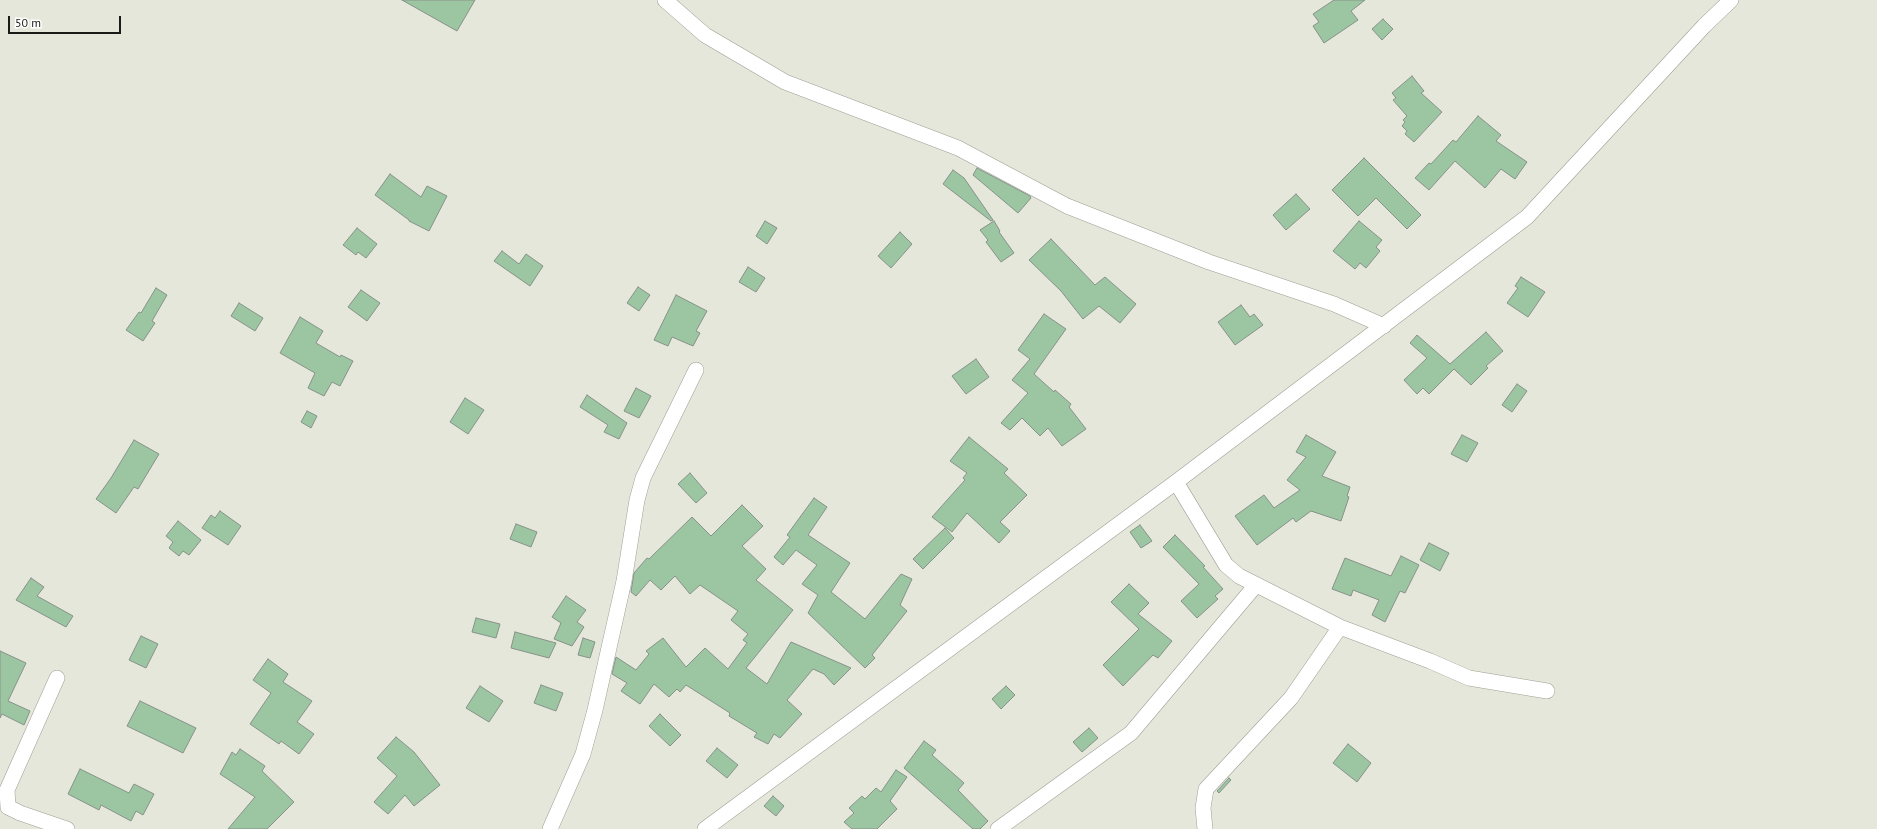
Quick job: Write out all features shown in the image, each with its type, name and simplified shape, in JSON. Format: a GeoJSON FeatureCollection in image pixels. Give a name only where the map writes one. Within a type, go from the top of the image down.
{"type":"FeatureCollection","features":[{"type":"Feature","properties":{"kind":"street"},"geometry":{"type":"LineString","coordinates":[[665,0],[705,36],[785,82],[958,148],[1067,206],[1209,262],[1334,304],[1384,326]]}},
{"type":"Feature","properties":{"kind":"street"},"geometry":{"type":"LineString","coordinates":[[705,829],[1176,482],[1527,217],[1699,32],[1731,0]]}},
{"type":"Feature","properties":{"kind":"street"},"geometry":{"type":"LineString","coordinates":[[550,829],[583,754],[595,710],[624,581],[637,500],[643,478],[696,370]]}},
{"type":"Feature","properties":{"kind":"street"},"geometry":{"type":"LineString","coordinates":[[1176,482],[1226,565],[1239,576],[1340,627],[1430,661],[1469,678],[1547,691]]}},
{"type":"Feature","properties":{"kind":"street"},"geometry":{"type":"LineString","coordinates":[[998,829],[1131,733],[1256,585]]}},
{"type":"Feature","properties":{"kind":"street"},"geometry":{"type":"LineString","coordinates":[[1205,829],[1203,808],[1206,789],[1291,698],[1340,627]]}},
{"type":"Feature","properties":{"kind":"street"},"geometry":{"type":"LineString","coordinates":[[57,678],[7,790],[8,807],[20,813],[67,829]]}},
{"type":"Feature","properties":{"kind":"building"},"geometry":{"type":"Polygon","coordinates":[[[402,0],[475,0],[457,31],[402,0]]]}},
{"type":"Feature","properties":{"kind":"building"},"geometry":{"type":"Polygon","coordinates":[[[1334,0],[1365,0],[1351,11],[1358,20],[1324,43],[1313,26],[1319,22],[1313,14],[1334,0]]]}},
{"type":"Feature","properties":{"kind":"building"},"geometry":{"type":"Polygon","coordinates":[[[1383,19],[1393,29],[1382,40],[1372,29],[1383,19]]]}},
{"type":"Feature","properties":{"kind":"building"},"geometry":{"type":"Polygon","coordinates":[[[1412,76],[1424,91],[1421,93],[1442,112],[1414,142],[1405,134],[1407,131],[1402,126],[1405,122],[1403,120],[1407,116],[1393,100],[1396,98],[1392,93],[1412,76]]]}},
{"type":"Feature","properties":{"kind":"building"},"geometry":{"type":"Polygon","coordinates":[[[1478,116],[1501,135],[1496,141],[1527,162],[1515,179],[1501,169],[1485,188],[1455,161],[1429,190],[1415,178],[1429,163],[1431,164],[1453,140],[1456,142],[1478,116]]]}},
{"type":"Feature","properties":{"kind":"building"},"geometry":{"type":"Polygon","coordinates":[[[1364,158],[1421,215],[1407,229],[1376,198],[1358,216],[1332,190],[1364,158]]]}},
{"type":"Feature","properties":{"kind":"building"},"geometry":{"type":"Polygon","coordinates":[[[977,168],[1030,196],[1031,198],[1018,213],[973,175],[977,168]]]}},
{"type":"Feature","properties":{"kind":"building"},"geometry":{"type":"Polygon","coordinates":[[[953,170],[964,178],[993,220],[991,221],[943,184],[953,170]]]}},
{"type":"Feature","properties":{"kind":"building"},"geometry":{"type":"Polygon","coordinates":[[[390,174],[421,197],[427,186],[447,196],[429,231],[409,221],[375,195],[390,174]]]}},
{"type":"Feature","properties":{"kind":"building"},"geometry":{"type":"Polygon","coordinates":[[[1296,194],[1310,209],[1286,230],[1273,215],[1296,194]]]}},
{"type":"Feature","properties":{"kind":"building"},"geometry":{"type":"Polygon","coordinates":[[[765,221],[777,228],[767,244],[756,236],[765,221]]]}},
{"type":"Feature","properties":{"kind":"building"},"geometry":{"type":"Polygon","coordinates":[[[994,221],[1000,231],[999,232],[1014,253],[1001,262],[986,242],[988,240],[980,230],[994,221]]]}},
{"type":"Feature","properties":{"kind":"building"},"geometry":{"type":"Polygon","coordinates":[[[1359,221],[1382,240],[1376,247],[1380,251],[1366,268],[1360,263],[1355,269],[1333,251],[1359,221]]]}},
{"type":"Feature","properties":{"kind":"building"},"geometry":{"type":"Polygon","coordinates":[[[357,228],[377,244],[366,258],[358,252],[356,255],[343,245],[357,228]]]}},
{"type":"Feature","properties":{"kind":"building"},"geometry":{"type":"Polygon","coordinates":[[[900,232],[912,244],[891,268],[878,256],[900,232]]]}},
{"type":"Feature","properties":{"kind":"building"},"geometry":{"type":"Polygon","coordinates":[[[1051,239],[1095,285],[1105,277],[1136,304],[1120,323],[1099,306],[1083,319],[1061,291],[1029,260],[1051,239]]]}},
{"type":"Feature","properties":{"kind":"building"},"geometry":{"type":"Polygon","coordinates":[[[502,251],[519,264],[526,254],[543,266],[530,286],[494,261],[502,251]]]}},
{"type":"Feature","properties":{"kind":"building"},"geometry":{"type":"Polygon","coordinates":[[[748,267],[765,278],[756,292],[739,282],[748,267]]]}},
{"type":"Feature","properties":{"kind":"building"},"geometry":{"type":"Polygon","coordinates":[[[1521,277],[1545,292],[1528,317],[1507,303],[1518,288],[1515,286],[1521,277]]]}},
{"type":"Feature","properties":{"kind":"building"},"geometry":{"type":"Polygon","coordinates":[[[638,287],[650,295],[639,311],[627,303],[638,287]]]}},
{"type":"Feature","properties":{"kind":"building"},"geometry":{"type":"Polygon","coordinates":[[[156,288],[167,295],[152,321],[155,323],[143,341],[126,330],[139,312],[141,313],[156,288]]]}},
{"type":"Feature","properties":{"kind":"building"},"geometry":{"type":"Polygon","coordinates":[[[361,290],[380,303],[367,321],[348,307],[361,290]]]}},
{"type":"Feature","properties":{"kind":"building"},"geometry":{"type":"Polygon","coordinates":[[[676,295],[707,311],[696,331],[700,333],[693,346],[672,337],[668,346],[654,340],[676,295]]]}},
{"type":"Feature","properties":{"kind":"building"},"geometry":{"type":"Polygon","coordinates":[[[239,303],[263,318],[255,331],[231,316],[239,303]]]}},
{"type":"Feature","properties":{"kind":"building"},"geometry":{"type":"Polygon","coordinates":[[[1241,305],[1250,317],[1254,314],[1263,325],[1235,345],[1218,322],[1241,305]]]}},
{"type":"Feature","properties":{"kind":"building"},"geometry":{"type":"Polygon","coordinates":[[[1044,314],[1066,329],[1034,374],[1054,392],[1055,390],[1071,404],[1069,407],[1086,429],[1062,446],[1048,428],[1040,436],[1022,418],[1010,430],[1001,423],[1028,393],[1012,380],[1030,359],[1018,350],[1044,314]]]}},
{"type":"Feature","properties":{"kind":"building"},"geometry":{"type":"Polygon","coordinates":[[[300,317],[323,331],[316,343],[340,357],[341,355],[353,361],[340,386],[332,382],[324,396],[308,388],[315,373],[280,353],[300,317]]]}},
{"type":"Feature","properties":{"kind":"building"},"geometry":{"type":"Polygon","coordinates":[[[1486,332],[1503,351],[1486,366],[1488,368],[1471,385],[1454,369],[1429,394],[1423,388],[1417,394],[1404,380],[1427,358],[1410,343],[1417,335],[1450,364],[1486,332]]]}},
{"type":"Feature","properties":{"kind":"building"},"geometry":{"type":"Polygon","coordinates":[[[976,359],[989,377],[966,394],[952,376],[976,359]]]}},
{"type":"Feature","properties":{"kind":"building"},"geometry":{"type":"Polygon","coordinates":[[[1517,384],[1527,391],[1512,412],[1502,405],[1517,384]]]}},
{"type":"Feature","properties":{"kind":"building"},"geometry":{"type":"Polygon","coordinates":[[[636,388],[651,396],[639,418],[624,411],[636,388]]]}},
{"type":"Feature","properties":{"kind":"building"},"geometry":{"type":"Polygon","coordinates":[[[587,395],[627,423],[619,439],[604,432],[608,425],[580,407],[587,395]]]}},
{"type":"Feature","properties":{"kind":"building"},"geometry":{"type":"Polygon","coordinates":[[[465,398],[484,410],[468,434],[450,422],[465,398]]]}},
{"type":"Feature","properties":{"kind":"building"},"geometry":{"type":"Polygon","coordinates":[[[307,411],[317,416],[311,428],[301,422],[307,411]]]}},
{"type":"Feature","properties":{"kind":"building"},"geometry":{"type":"Polygon","coordinates":[[[1306,435],[1336,452],[1322,476],[1350,487],[1347,496],[1349,497],[1341,521],[1311,511],[1296,522],[1293,518],[1257,545],[1235,516],[1264,495],[1274,508],[1300,490],[1287,480],[1306,457],[1296,452],[1306,435]]]}},
{"type":"Feature","properties":{"kind":"building"},"geometry":{"type":"Polygon","coordinates":[[[1462,435],[1478,443],[1467,462],[1451,454],[1462,435]]]}},
{"type":"Feature","properties":{"kind":"building"},"geometry":{"type":"Polygon","coordinates":[[[969,437],[1008,469],[1004,473],[1027,495],[1000,522],[1010,531],[999,543],[967,513],[952,532],[932,517],[965,480],[963,478],[967,473],[950,461],[969,437]]]}},
{"type":"Feature","properties":{"kind":"building"},"geometry":{"type":"Polygon","coordinates":[[[134,440],[159,454],[138,489],[134,487],[116,513],[96,499],[111,478],[134,440]]]}},
{"type":"Feature","properties":{"kind":"building"},"geometry":{"type":"Polygon","coordinates":[[[690,473],[707,493],[696,503],[678,484],[690,473]]]}},
{"type":"Feature","properties":{"kind":"building"},"geometry":{"type":"Polygon","coordinates":[[[814,498],[827,507],[808,535],[850,563],[831,592],[865,619],[901,574],[912,579],[900,605],[907,611],[872,655],[875,658],[865,668],[808,613],[818,595],[802,584],[817,565],[796,550],[783,565],[774,557],[790,537],[787,535],[814,498]]]}},
{"type":"Feature","properties":{"kind":"building"},"geometry":{"type":"Polygon","coordinates":[[[742,505],[763,526],[742,546],[766,569],[756,580],[793,610],[746,668],[767,684],[791,642],[851,668],[834,685],[824,674],[813,669],[787,700],[802,714],[780,738],[774,734],[768,744],[754,737],[757,733],[729,716],[730,713],[686,685],[680,692],[677,689],[669,697],[654,684],[640,704],[621,691],[627,683],[612,674],[616,657],[636,670],[649,654],[646,651],[663,638],[686,667],[705,648],[728,669],[747,643],[743,640],[748,634],[731,620],[738,611],[700,585],[690,594],[675,576],[661,590],[650,580],[636,596],[631,592],[634,573],[647,558],[649,559],[692,517],[711,536],[742,505]]]}},
{"type":"Feature","properties":{"kind":"building"},"geometry":{"type":"Polygon","coordinates":[[[220,511],[241,526],[228,545],[202,528],[211,515],[215,518],[220,511]]]}},
{"type":"Feature","properties":{"kind":"building"},"geometry":{"type":"Polygon","coordinates":[[[178,521],[201,540],[189,555],[183,551],[179,556],[169,548],[173,542],[166,536],[178,521]]]}},
{"type":"Feature","properties":{"kind":"building"},"geometry":{"type":"Polygon","coordinates":[[[516,524],[537,532],[531,547],[510,539],[516,524]]]}},
{"type":"Feature","properties":{"kind":"building"},"geometry":{"type":"Polygon","coordinates":[[[1140,525],[1152,541],[1141,548],[1130,532],[1140,525]]]}},
{"type":"Feature","properties":{"kind":"building"},"geometry":{"type":"Polygon","coordinates":[[[945,528],[954,538],[923,569],[913,559],[945,528]]]}},
{"type":"Feature","properties":{"kind":"building"},"geometry":{"type":"Polygon","coordinates":[[[1175,535],[1205,566],[1203,567],[1223,589],[1215,596],[1218,599],[1197,618],[1181,601],[1199,584],[1163,547],[1175,535]]]}},
{"type":"Feature","properties":{"kind":"building"},"geometry":{"type":"Polygon","coordinates":[[[1429,543],[1449,553],[1440,571],[1420,560],[1429,543]]]}},
{"type":"Feature","properties":{"kind":"building"},"geometry":{"type":"Polygon","coordinates":[[[1401,556],[1419,565],[1405,593],[1400,591],[1385,622],[1372,615],[1379,600],[1353,590],[1351,596],[1332,589],[1345,558],[1391,576],[1401,556]]]}},
{"type":"Feature","properties":{"kind":"building"},"geometry":{"type":"Polygon","coordinates":[[[31,578],[44,587],[37,596],[73,616],[66,627],[16,600],[31,578]]]}},
{"type":"Feature","properties":{"kind":"building"},"geometry":{"type":"Polygon","coordinates":[[[1129,584],[1149,603],[1138,614],[1172,641],[1158,658],[1153,655],[1123,686],[1103,665],[1139,629],[1111,602],[1129,584]]]}},
{"type":"Feature","properties":{"kind":"building"},"geometry":{"type":"Polygon","coordinates":[[[566,596],[586,610],[577,622],[584,627],[572,646],[554,639],[561,623],[552,617],[566,596]]]}},
{"type":"Feature","properties":{"kind":"building"},"geometry":{"type":"Polygon","coordinates":[[[476,618],[500,624],[496,638],[472,632],[476,618]]]}},
{"type":"Feature","properties":{"kind":"building"},"geometry":{"type":"Polygon","coordinates":[[[515,632],[556,643],[549,658],[511,648],[515,632]]]}},
{"type":"Feature","properties":{"kind":"building"},"geometry":{"type":"Polygon","coordinates":[[[141,636],[158,644],[146,668],[129,660],[141,636]]]}},
{"type":"Feature","properties":{"kind":"building"},"geometry":{"type":"Polygon","coordinates":[[[583,638],[595,642],[590,658],[578,655],[583,638]]]}},
{"type":"Feature","properties":{"kind":"building"},"geometry":{"type":"Polygon","coordinates":[[[0,651],[26,663],[8,701],[30,711],[24,725],[2,714],[0,718],[0,651]]]}},
{"type":"Feature","properties":{"kind":"building"},"geometry":{"type":"Polygon","coordinates":[[[268,659],[288,674],[283,682],[312,701],[297,722],[314,734],[299,754],[281,741],[279,744],[250,724],[271,693],[253,680],[268,659]]]}},
{"type":"Feature","properties":{"kind":"building"},"geometry":{"type":"Polygon","coordinates":[[[541,685],[563,693],[556,711],[534,703],[541,685]]]}},
{"type":"Feature","properties":{"kind":"building"},"geometry":{"type":"Polygon","coordinates":[[[480,686],[503,701],[489,722],[466,708],[480,686]]]}},
{"type":"Feature","properties":{"kind":"building"},"geometry":{"type":"Polygon","coordinates":[[[1006,686],[1015,695],[1001,709],[992,699],[1006,686]]]}},
{"type":"Feature","properties":{"kind":"building"},"geometry":{"type":"Polygon","coordinates":[[[140,701],[196,728],[183,753],[127,726],[140,701]]]}},
{"type":"Feature","properties":{"kind":"building"},"geometry":{"type":"Polygon","coordinates":[[[660,714],[681,735],[670,746],[649,726],[660,714]]]}},
{"type":"Feature","properties":{"kind":"building"},"geometry":{"type":"Polygon","coordinates":[[[1089,728],[1098,738],[1082,752],[1073,742],[1089,728]]]}},
{"type":"Feature","properties":{"kind":"building"},"geometry":{"type":"Polygon","coordinates":[[[396,737],[414,752],[440,785],[414,806],[405,795],[388,814],[374,802],[397,776],[377,758],[396,737]]]}},
{"type":"Feature","properties":{"kind":"building"},"geometry":{"type":"Polygon","coordinates":[[[924,741],[936,750],[932,755],[964,783],[958,790],[988,821],[980,829],[973,829],[904,768],[924,741]]]}},
{"type":"Feature","properties":{"kind":"building"},"geometry":{"type":"Polygon","coordinates":[[[1348,744],[1371,763],[1357,782],[1333,763],[1348,744]]]}},
{"type":"Feature","properties":{"kind":"building"},"geometry":{"type":"Polygon","coordinates":[[[717,748],[738,765],[727,778],[706,761],[717,748]]]}},
{"type":"Feature","properties":{"kind":"building"},"geometry":{"type":"Polygon","coordinates":[[[240,749],[265,766],[262,771],[294,802],[267,829],[228,829],[255,797],[220,774],[232,752],[236,755],[240,749]]]}},
{"type":"Feature","properties":{"kind":"building"},"geometry":{"type":"Polygon","coordinates":[[[80,769],[129,793],[134,784],[154,794],[143,815],[136,811],[131,821],[101,805],[99,810],[68,794],[80,769]]]}},
{"type":"Feature","properties":{"kind":"building"},"geometry":{"type":"Polygon","coordinates":[[[896,770],[907,777],[890,801],[897,809],[877,829],[852,829],[844,822],[854,813],[849,808],[862,796],[865,799],[876,788],[881,792],[896,770]]]}},
{"type":"Feature","properties":{"kind":"building"},"geometry":{"type":"Polygon","coordinates":[[[1229,778],[1231,780],[1219,793],[1217,791],[1229,778]]]}},
{"type":"Feature","properties":{"kind":"building"},"geometry":{"type":"Polygon","coordinates":[[[773,796],[784,806],[776,816],[764,806],[773,796]]]}}]}
